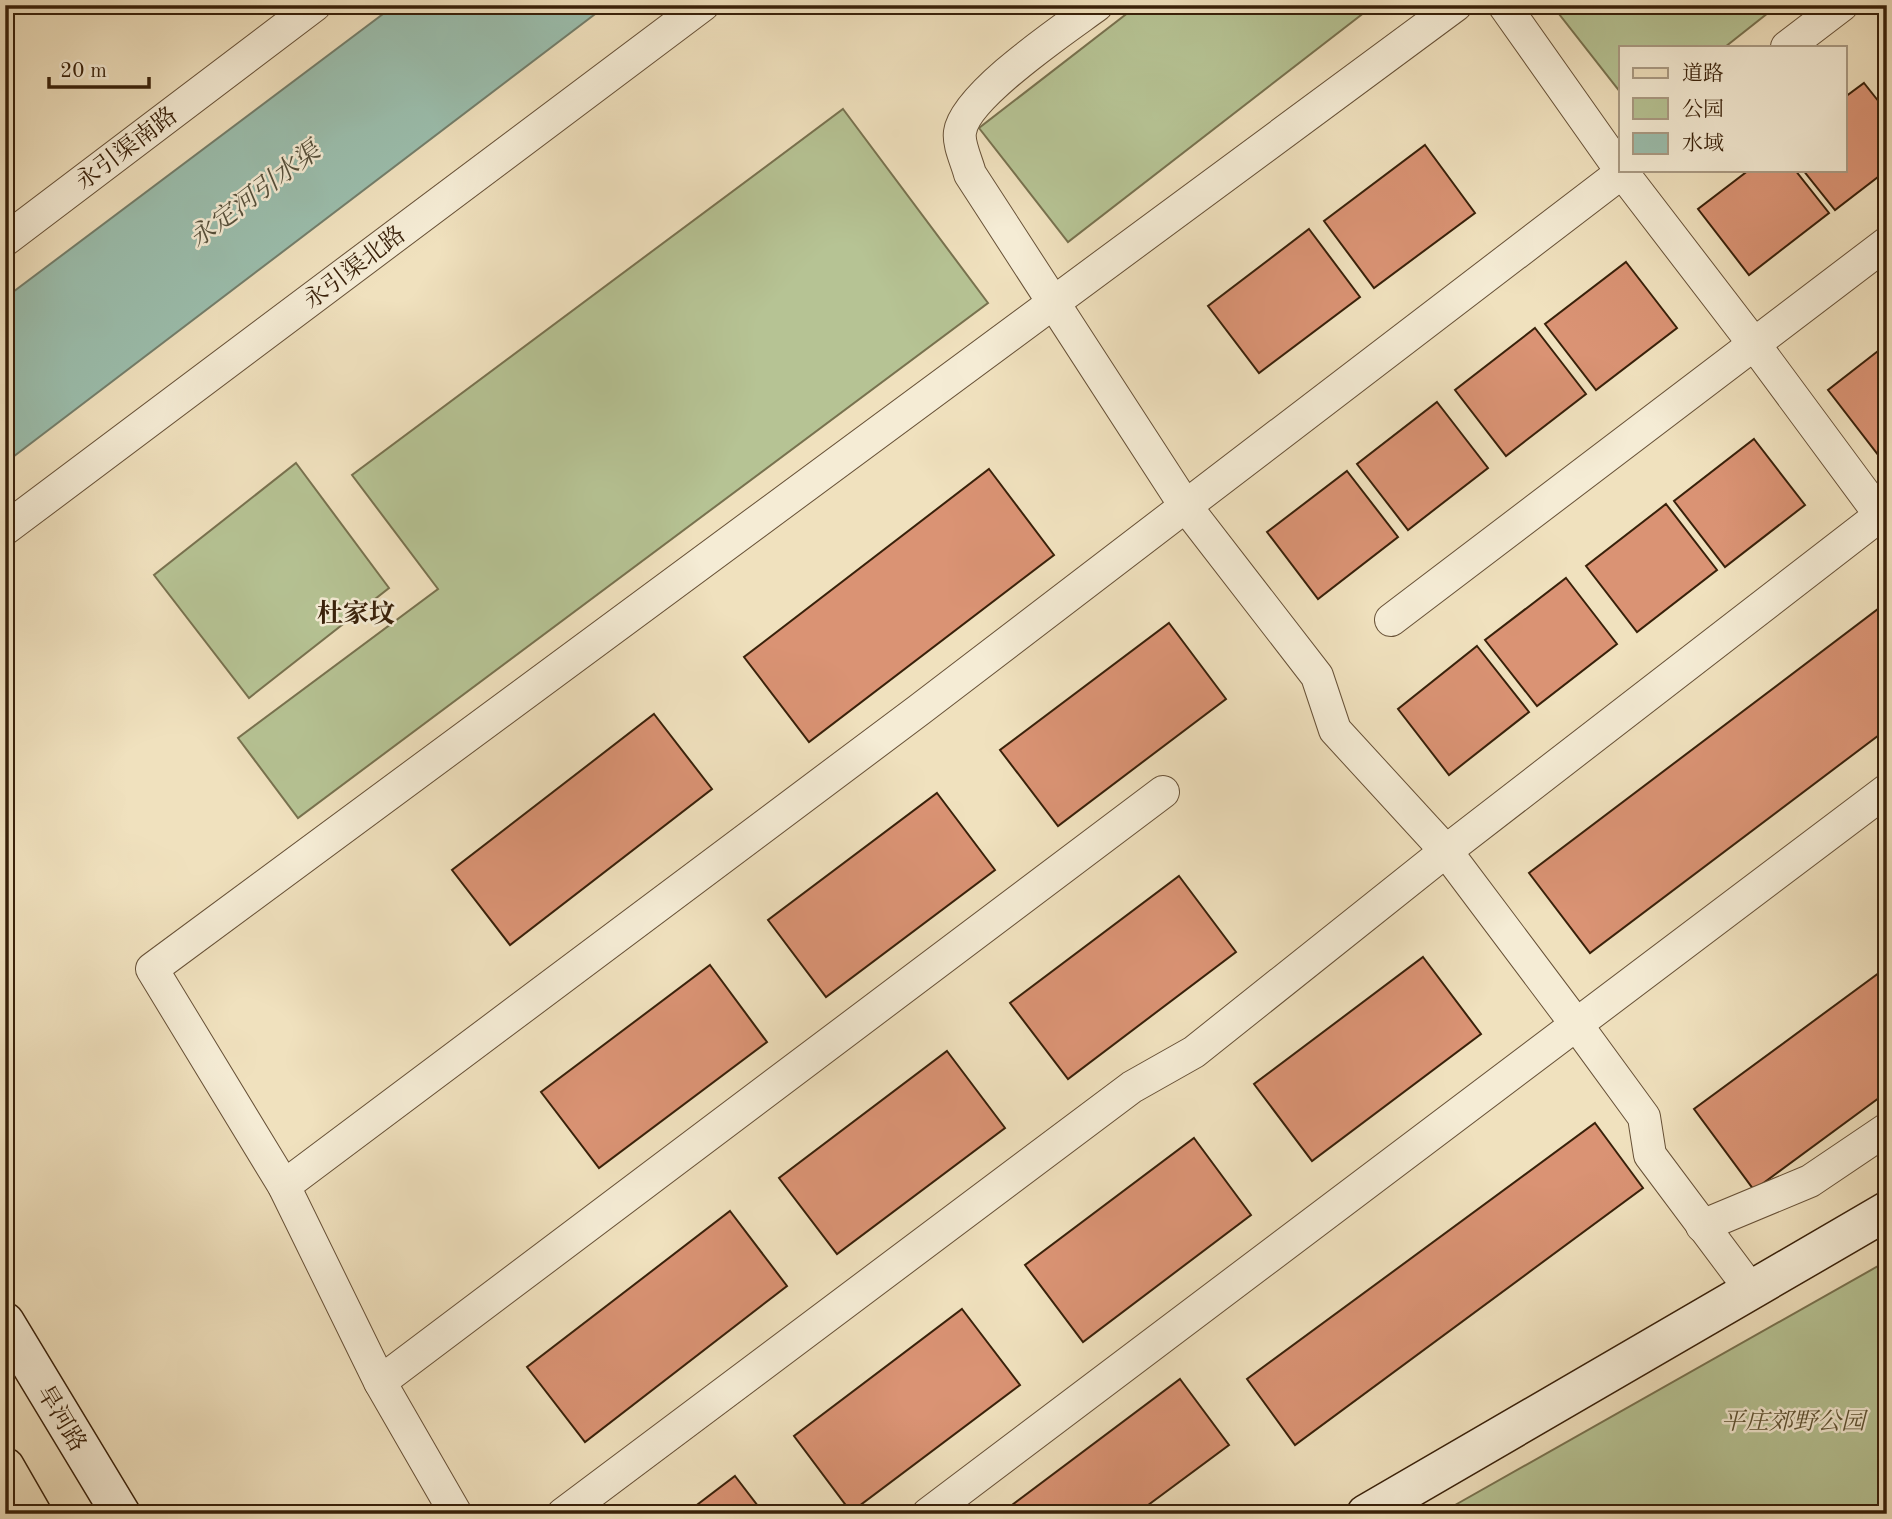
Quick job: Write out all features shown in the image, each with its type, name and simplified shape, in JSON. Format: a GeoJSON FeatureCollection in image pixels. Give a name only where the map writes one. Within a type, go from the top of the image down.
{"type":"FeatureCollection","features":[{"type":"Feature","properties":{"kind":"main road"},"geometry":{"type":"LineString","coordinates":[[5,1467],[32,1514]]}},
{"type":"Feature","properties":{"kind":"street","name":"永引渠南路"},"geometry":{"type":"LineString","coordinates":[[5,240],[315,5]]}},
{"type":"Feature","properties":{"kind":"street","name":"永引渠北路"},"geometry":{"type":"LineString","coordinates":[[5,529],[703,5]]}},
{"type":"Feature","properties":{"kind":"street"},"geometry":{"type":"LineString","coordinates":[[1097,5],[1028,56],[968,111],[959,134],[970,174],[1185,504],[1317,677],[1335,730],[1446,851],[1576,1024],[1644,1117],[1650,1155],[1751,1290]]}},
{"type":"Feature","properties":{"kind":"street"},"geometry":{"type":"LineString","coordinates":[[456,1514],[380,1382],[284,1186],[152,969],[1456,5]]}},
{"type":"Feature","properties":{"kind":"street"},"geometry":{"type":"LineString","coordinates":[[1504,5],[1619,165]]}},
{"type":"Feature","properties":{"kind":"street"},"geometry":{"type":"LineString","coordinates":[[1788,46],[1842,5]]}},
{"type":"Feature","properties":{"kind":"street"},"geometry":{"type":"LineString","coordinates":[[284,1186],[919,710],[1622,172]]}},
{"type":"Feature","properties":{"kind":"street"},"geometry":{"type":"LineString","coordinates":[[562,1514],[1132,1087],[1194,1052],[1446,851],[1884,516],[1624,172]]}},
{"type":"Feature","properties":{"kind":"street"},"geometry":{"type":"LineString","coordinates":[[1391,620],[1887,243]]}},
{"type":"Feature","properties":{"kind":"street"},"geometry":{"type":"LineString","coordinates":[[928,1514],[1887,790]]}},
{"type":"Feature","properties":{"kind":"street"},"geometry":{"type":"LineString","coordinates":[[380,1382],[1163,792]]}},
{"type":"Feature","properties":{"kind":"street"},"geometry":{"type":"LineString","coordinates":[[1702,1226],[1810,1181],[1887,1129]]}},
{"type":"Feature","properties":{"kind":"street"},"geometry":{"type":"LineString","coordinates":[[1391,1507],[1887,1211]]}},
{"type":"Feature","properties":{"kind":"street","name":"旱河路"},"geometry":{"type":"LineString","coordinates":[[5,1322],[121,1514]]}},
{"type":"Feature","properties":{"kind":"green space"},"geometry":{"type":"Polygon","coordinates":[[[1138,5],[1374,5],[1068,242],[979,128],[1138,5]]]}},
{"type":"Feature","properties":{"kind":"green space"},"geometry":{"type":"Polygon","coordinates":[[[1552,5],[1778,5],[1726,46],[1619,46],[1619,90],[1552,5]]]}},
{"type":"Feature","properties":{"kind":"green space"},"geometry":{"type":"Polygon","coordinates":[[[843,109],[988,303],[298,818],[238,738],[438,589],[352,475],[843,109]]]}},
{"type":"Feature","properties":{"kind":"green space"},"geometry":{"type":"Polygon","coordinates":[[[296,463],[389,588],[249,698],[154,575],[296,463]]]}},
{"type":"Feature","properties":{"kind":"green space","name":"平庄郊野公园"},"geometry":{"type":"Polygon","coordinates":[[[1887,1261],[1887,1514],[1451,1514],[1448,1509],[1887,1261]]]}},
{"type":"Feature","properties":{"kind":"water","name":"永定河引水渠"},"geometry":{"type":"Polygon","coordinates":[[[395,5],[607,5],[5,463],[5,298],[395,5]]]}},
{"type":"Feature","properties":{"kind":"building"},"geometry":{"type":"Polygon","coordinates":[[[1864,83],[1887,112],[1887,170],[1835,210],[1805,172],[1846,172],[1846,96],[1864,83]]]}},
{"type":"Feature","properties":{"kind":"building"},"geometry":{"type":"Polygon","coordinates":[[[1425,145],[1475,213],[1374,288],[1324,221],[1425,145]]]}},
{"type":"Feature","properties":{"kind":"building"},"geometry":{"type":"Polygon","coordinates":[[[1746,172],[1797,172],[1829,213],[1749,275],[1698,209],[1746,172]]]}},
{"type":"Feature","properties":{"kind":"building"},"geometry":{"type":"Polygon","coordinates":[[[1309,229],[1360,297],[1259,373],[1208,306],[1309,229]]]}},
{"type":"Feature","properties":{"kind":"building"},"geometry":{"type":"Polygon","coordinates":[[[1626,262],[1677,328],[1596,390],[1545,324],[1626,262]]]}},
{"type":"Feature","properties":{"kind":"building"},"geometry":{"type":"Polygon","coordinates":[[[1535,328],[1586,394],[1506,456],[1455,390],[1535,328]]]}},
{"type":"Feature","properties":{"kind":"building"},"geometry":{"type":"Polygon","coordinates":[[[1887,344],[1887,450],[1879,456],[1828,390],[1887,344]]]}},
{"type":"Feature","properties":{"kind":"building"},"geometry":{"type":"Polygon","coordinates":[[[1437,402],[1488,468],[1408,530],[1357,464],[1437,402]]]}},
{"type":"Feature","properties":{"kind":"building"},"geometry":{"type":"Polygon","coordinates":[[[1754,439],[1805,505],[1725,567],[1674,501],[1754,439]]]}},
{"type":"Feature","properties":{"kind":"building"},"geometry":{"type":"Polygon","coordinates":[[[989,469],[1054,555],[809,742],[744,657],[989,469]]]}},
{"type":"Feature","properties":{"kind":"building"},"geometry":{"type":"Polygon","coordinates":[[[1347,471],[1398,537],[1318,599],[1267,532],[1347,471]]]}},
{"type":"Feature","properties":{"kind":"building"},"geometry":{"type":"Polygon","coordinates":[[[1666,504],[1717,570],[1637,632],[1586,566],[1666,504]]]}},
{"type":"Feature","properties":{"kind":"building"},"geometry":{"type":"Polygon","coordinates":[[[1566,578],[1617,644],[1537,706],[1485,640],[1566,578]]]}},
{"type":"Feature","properties":{"kind":"building"},"geometry":{"type":"Polygon","coordinates":[[[1878,609],[1887,621],[1887,729],[1590,953],[1529,873],[1878,609]]]}},
{"type":"Feature","properties":{"kind":"building"},"geometry":{"type":"Polygon","coordinates":[[[1169,623],[1226,699],[1058,826],[1000,750],[1169,623]]]}},
{"type":"Feature","properties":{"kind":"building"},"geometry":{"type":"Polygon","coordinates":[[[1477,646],[1529,712],[1449,775],[1398,709],[1477,646]]]}},
{"type":"Feature","properties":{"kind":"building"},"geometry":{"type":"Polygon","coordinates":[[[654,714],[712,789],[510,945],[452,870],[654,714]]]}},
{"type":"Feature","properties":{"kind":"building"},"geometry":{"type":"Polygon","coordinates":[[[937,793],[995,870],[826,997],[768,920],[937,793]]]}},
{"type":"Feature","properties":{"kind":"building"},"geometry":{"type":"Polygon","coordinates":[[[1179,876],[1236,952],[1068,1079],[1010,1003],[1179,876]]]}},
{"type":"Feature","properties":{"kind":"building"},"geometry":{"type":"Polygon","coordinates":[[[1423,957],[1481,1034],[1312,1161],[1254,1084],[1423,957]]]}},
{"type":"Feature","properties":{"kind":"building"},"geometry":{"type":"Polygon","coordinates":[[[710,965],[767,1042],[599,1168],[541,1092],[710,965]]]}},
{"type":"Feature","properties":{"kind":"building"},"geometry":{"type":"Polygon","coordinates":[[[1887,967],[1887,1092],[1754,1190],[1694,1109],[1887,967]]]}},
{"type":"Feature","properties":{"kind":"building"},"geometry":{"type":"Polygon","coordinates":[[[947,1051],[1005,1128],[837,1254],[779,1178],[947,1051]]]}},
{"type":"Feature","properties":{"kind":"building"},"geometry":{"type":"Polygon","coordinates":[[[1595,1123],[1643,1188],[1295,1445],[1247,1379],[1595,1123]]]}},
{"type":"Feature","properties":{"kind":"building"},"geometry":{"type":"Polygon","coordinates":[[[1194,1138],[1251,1215],[1083,1342],[1025,1265],[1194,1138]]]}},
{"type":"Feature","properties":{"kind":"building"},"geometry":{"type":"Polygon","coordinates":[[[730,1211],[787,1286],[585,1442],[527,1367],[730,1211]]]}},
{"type":"Feature","properties":{"kind":"building"},"geometry":{"type":"Polygon","coordinates":[[[962,1309],[1020,1385],[851,1512],[794,1436],[962,1309]]]}},
{"type":"Feature","properties":{"kind":"building"},"geometry":{"type":"Polygon","coordinates":[[[1180,1379],[1229,1445],[1136,1514],[1000,1514],[1180,1379]]]}},
{"type":"Feature","properties":{"kind":"building"},"geometry":{"type":"Polygon","coordinates":[[[735,1476],[764,1514],[685,1514],[735,1476]]]}},
{"type":"Feature","properties":{"kind":"district","name":"杜家坟"},"geometry":{"type":"Point","coordinates":[356,613]}}]}
